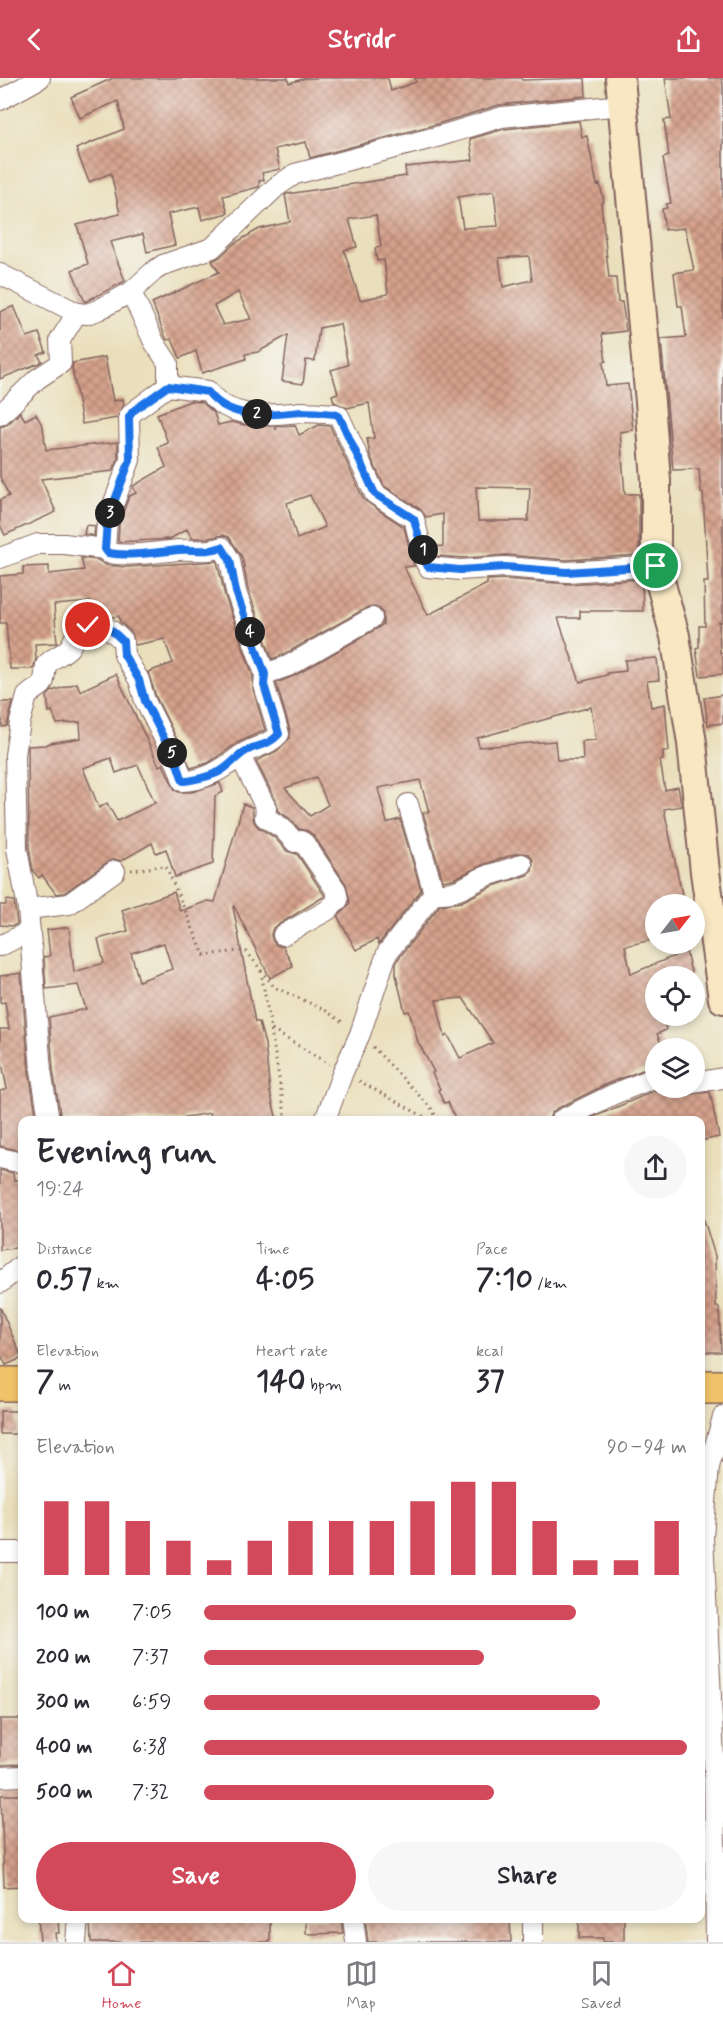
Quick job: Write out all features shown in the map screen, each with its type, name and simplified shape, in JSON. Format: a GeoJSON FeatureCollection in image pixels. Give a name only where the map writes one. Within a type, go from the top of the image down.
{"type":"FeatureCollection","features":[{"type":"Feature","properties":{"kind":"highway"},"geometry":{"type":"LineString","coordinates":[[0,1384],[18,1384]]}},
{"type":"Feature","properties":{"kind":"highway"},"geometry":{"type":"LineString","coordinates":[[705,1387],[723,1387]]}},
{"type":"Feature","properties":{"kind":"street"},"geometry":{"type":"LineString","coordinates":[[0,100],[40,78]]}},
{"type":"Feature","properties":{"kind":"street"},"geometry":{"type":"LineString","coordinates":[[0,274],[77,313],[87,314],[131,292],[163,265],[212,248],[276,187],[295,174],[440,136],[502,117],[621,92],[656,480],[656,566],[675,636],[692,743],[705,872],[723,999]]}},
{"type":"Feature","properties":{"kind":"street"},"geometry":{"type":"LineString","coordinates":[[131,292],[154,342],[168,363],[168,386]]}},
{"type":"Feature","properties":{"kind":"street"},"geometry":{"type":"LineString","coordinates":[[0,415],[37,378],[61,363],[61,335],[77,313]]}},
{"type":"Feature","properties":{"kind":"street"},"geometry":{"type":"LineString","coordinates":[[105,549],[107,521],[130,460],[129,417],[133,411],[168,386],[208,392],[213,399],[234,411],[249,415],[286,415],[302,412],[339,416],[375,494],[414,519],[428,567],[460,570],[505,567],[567,572],[656,566]]}},
{"type":"Feature","properties":{"kind":"street"},"geometry":{"type":"LineString","coordinates":[[0,558],[38,544],[64,544],[105,549],[108,553],[123,555],[183,550],[197,552],[222,547],[230,560],[236,592],[265,674],[264,685],[279,734],[272,742],[247,750],[218,773],[194,781],[183,781],[178,766],[145,701],[139,680],[124,655],[123,641],[107,627],[98,623],[81,628],[66,650],[48,663],[44,684],[27,696],[20,722],[9,802],[28,909],[41,1070],[48,1116]]}},
{"type":"Feature","properties":{"kind":"street"},"geometry":{"type":"LineString","coordinates":[[265,674],[288,666],[372,618]]}},
{"type":"Feature","properties":{"kind":"street"},"geometry":{"type":"LineString","coordinates":[[240,756],[266,808],[265,818],[282,828],[295,842],[304,843],[336,890],[338,900],[328,910],[283,935]]}},
{"type":"Feature","properties":{"kind":"street"},"geometry":{"type":"LineString","coordinates":[[408,804],[434,893]]}},
{"type":"Feature","properties":{"kind":"street"},"geometry":{"type":"LineString","coordinates":[[434,893],[446,894],[462,890],[489,875],[522,864]]}},
{"type":"Feature","properties":{"kind":"street"},"geometry":{"type":"LineString","coordinates":[[28,909],[69,904],[114,871]]}},
{"type":"Feature","properties":{"kind":"street"},"geometry":{"type":"LineString","coordinates":[[326,1116],[342,1072],[360,1034],[387,953],[434,893]]}},
{"type":"Feature","properties":{"kind":"street"},"geometry":{"type":"LineString","coordinates":[[0,946],[30,932]]}},
{"type":"Feature","properties":{"kind":"street"},"geometry":{"type":"LineString","coordinates":[[705,1081],[723,1078]]}},
{"type":"Feature","properties":{"kind":"street"},"geometry":{"type":"LineString","coordinates":[[569,1116],[645,1081]]}},
{"type":"Feature","properties":{"kind":"street"},"geometry":{"type":"LineString","coordinates":[[0,1158],[18,1162]]}},
{"type":"Feature","properties":{"kind":"street"},"geometry":{"type":"LineString","coordinates":[[0,1283],[18,1268]]}},
{"type":"Feature","properties":{"kind":"street"},"geometry":{"type":"LineString","coordinates":[[705,1507],[709,1467],[723,1417]]}},
{"type":"Feature","properties":{"kind":"street"},"geometry":{"type":"LineString","coordinates":[[0,1552],[18,1552]]}},
{"type":"Feature","properties":{"kind":"street"},"geometry":{"type":"LineString","coordinates":[[705,1592],[719,1912],[716,1942]]}},
{"type":"Feature","properties":{"kind":"street"},"geometry":{"type":"LineString","coordinates":[[0,1777],[18,1776]]}},
{"type":"Feature","properties":{"kind":"street"},"geometry":{"type":"LineString","coordinates":[[76,1942],[78,1923]]}},
{"type":"Feature","properties":{"kind":"street"},"geometry":{"type":"LineString","coordinates":[[354,1923],[356,1942]]}},
{"type":"Feature","properties":{"kind":"street"},"geometry":{"type":"LineString","coordinates":[[533,1923],[533,1942]]}},
{"type":"Feature","properties":{"kind":"path"},"geometry":{"type":"LineString","coordinates":[[114,871],[166,866],[204,955],[247,952],[274,987]]}},
{"type":"Feature","properties":{"kind":"path"},"geometry":{"type":"LineString","coordinates":[[261,970],[285,1116]]}},
{"type":"Feature","properties":{"kind":"building"},"geometry":{"type":"Polygon","coordinates":[[[113,78],[288,78],[289,83],[306,78],[388,78],[391,91],[416,82],[415,78],[521,78],[522,80],[585,78],[586,96],[499,105],[310,158],[306,142],[275,149],[280,169],[262,173],[264,180],[259,181],[259,187],[223,196],[228,213],[202,220],[199,207],[168,214],[175,245],[147,252],[143,234],[110,242],[125,281],[85,302],[72,270],[88,264],[77,225],[120,214],[111,173],[89,182],[76,149],[124,129],[118,101],[80,118],[71,97],[113,78]]]}},
{"type":"Feature","properties":{"kind":"building"},"geometry":{"type":"Polygon","coordinates":[[[665,78],[722,78],[723,85],[723,622],[719,622],[723,674],[700,676],[696,648],[699,647],[699,626],[705,626],[704,582],[708,582],[703,493],[701,493],[699,469],[673,470],[661,339],[686,337],[682,306],[678,306],[674,273],[694,270],[685,228],[665,230],[662,209],[667,208],[666,204],[671,203],[663,158],[669,156],[664,120],[671,119],[665,78]]]}},
{"type":"Feature","properties":{"kind":"building"},"geometry":{"type":"Polygon","coordinates":[[[579,121],[582,137],[587,136],[597,185],[600,184],[604,202],[601,203],[609,278],[616,278],[618,302],[622,302],[626,331],[602,334],[606,361],[603,362],[606,386],[628,384],[633,430],[620,432],[625,494],[639,494],[639,555],[567,560],[506,555],[465,558],[436,556],[434,547],[443,546],[443,514],[426,517],[420,509],[384,486],[370,455],[367,439],[374,438],[369,403],[347,408],[334,402],[332,395],[338,393],[331,370],[348,365],[340,324],[319,328],[315,361],[306,360],[303,384],[282,381],[288,335],[258,352],[245,354],[246,359],[202,373],[196,351],[180,358],[172,339],[167,340],[152,303],[219,272],[212,261],[235,243],[259,229],[290,222],[285,195],[287,194],[406,176],[405,167],[473,160],[470,139],[504,129],[579,121]],[[494,191],[458,197],[463,228],[498,226],[494,191]],[[376,215],[349,219],[357,247],[344,250],[360,300],[388,294],[384,260],[377,261],[375,248],[381,247],[376,215]],[[529,256],[499,258],[503,287],[532,280],[529,256]],[[238,292],[214,306],[223,325],[251,319],[238,292]],[[476,487],[478,521],[528,521],[530,488],[476,487]]]}},
{"type":"Feature","properties":{"kind":"building"},"geometry":{"type":"Polygon","coordinates":[[[14,306],[27,337],[39,333],[46,352],[38,355],[42,361],[39,363],[0,379],[0,312],[14,306]]]}},
{"type":"Feature","properties":{"kind":"building"},"geometry":{"type":"Polygon","coordinates":[[[105,357],[113,401],[123,399],[124,404],[117,418],[82,424],[73,363],[105,357]]]}},
{"type":"Feature","properties":{"kind":"building"},"geometry":{"type":"Polygon","coordinates":[[[190,401],[202,402],[214,413],[218,425],[231,422],[250,426],[275,426],[276,430],[276,426],[295,425],[299,435],[319,425],[330,426],[364,500],[404,527],[414,566],[404,567],[428,615],[487,584],[487,580],[505,579],[568,584],[642,579],[643,611],[580,611],[580,618],[558,618],[580,682],[607,675],[607,673],[626,671],[625,660],[657,658],[659,680],[647,681],[651,707],[665,704],[669,751],[663,751],[663,760],[660,760],[665,790],[678,787],[682,806],[664,809],[682,894],[645,894],[645,941],[625,946],[631,974],[645,968],[645,1026],[665,1026],[666,1030],[657,1034],[659,1038],[645,1038],[645,1069],[609,1083],[556,1109],[550,1116],[454,1116],[448,1102],[444,1103],[432,1073],[434,1072],[418,1042],[409,1011],[405,1012],[396,975],[396,964],[440,905],[461,902],[493,886],[527,875],[532,871],[533,860],[529,854],[518,853],[443,881],[423,813],[429,812],[420,780],[378,788],[387,823],[400,819],[421,890],[379,944],[377,939],[356,950],[338,917],[350,903],[346,884],[314,836],[308,831],[299,829],[289,818],[278,811],[277,803],[256,761],[277,751],[290,738],[290,730],[276,683],[294,676],[378,628],[383,624],[383,613],[378,607],[366,608],[272,659],[248,589],[242,557],[229,537],[223,535],[192,538],[187,529],[170,539],[118,542],[119,524],[129,496],[136,493],[133,486],[166,467],[158,447],[168,443],[157,414],[190,401]],[[310,495],[287,503],[297,539],[325,527],[310,495]],[[591,707],[477,738],[479,747],[555,741],[557,760],[583,760],[582,741],[596,740],[591,707]],[[316,777],[285,788],[310,816],[328,805],[316,777]],[[463,998],[436,1000],[445,1037],[448,1035],[460,1058],[493,1043],[463,998]]]}},
{"type":"Feature","properties":{"kind":"building"},"geometry":{"type":"Polygon","coordinates":[[[20,412],[25,420],[36,414],[43,427],[46,450],[118,442],[118,458],[113,471],[41,479],[56,512],[5,535],[0,525],[0,500],[9,496],[0,477],[0,427],[8,424],[20,412]]]}},
{"type":"Feature","properties":{"kind":"building"},"geometry":{"type":"Polygon","coordinates":[[[86,525],[95,526],[94,536],[84,534],[86,525]]]}},
{"type":"Feature","properties":{"kind":"building"},"geometry":{"type":"Polygon","coordinates":[[[81,558],[98,560],[106,565],[126,567],[217,561],[225,596],[253,676],[253,689],[265,730],[239,742],[208,763],[191,768],[156,697],[148,672],[173,663],[164,639],[135,645],[132,633],[120,622],[119,616],[113,617],[92,612],[90,602],[54,605],[57,643],[35,644],[36,659],[33,669],[10,669],[6,623],[0,623],[0,576],[23,574],[23,567],[49,566],[49,574],[84,570],[81,558]]]}},
{"type":"Feature","properties":{"kind":"building"},"geometry":{"type":"Polygon","coordinates":[[[116,674],[159,766],[163,764],[175,790],[192,792],[220,783],[223,792],[215,796],[213,864],[175,877],[166,849],[156,853],[152,843],[121,861],[114,859],[109,861],[64,893],[56,894],[42,875],[39,878],[33,871],[29,848],[28,746],[81,738],[80,722],[57,724],[52,711],[49,712],[47,696],[52,691],[77,683],[80,691],[116,674]],[[111,758],[83,768],[99,808],[107,803],[117,821],[155,803],[138,765],[116,773],[111,758]]]}},
{"type":"Feature","properties":{"kind":"building"},"geometry":{"type":"Polygon","coordinates":[[[723,695],[723,723],[708,725],[704,698],[723,695]]]}},
{"type":"Feature","properties":{"kind":"building"},"geometry":{"type":"Polygon","coordinates":[[[0,702],[13,702],[7,726],[2,727],[2,720],[0,721],[0,702]]]}},
{"type":"Feature","properties":{"kind":"building"},"geometry":{"type":"Polygon","coordinates":[[[243,804],[252,807],[254,822],[258,827],[274,837],[287,851],[297,854],[325,896],[273,928],[272,940],[276,945],[283,947],[293,966],[270,978],[233,907],[255,1022],[259,1022],[265,1044],[270,1092],[276,1116],[211,1116],[210,1113],[191,1116],[60,1116],[53,1069],[49,1017],[86,1009],[78,985],[46,989],[44,957],[50,956],[47,930],[69,927],[74,972],[104,963],[98,939],[128,931],[122,910],[174,892],[180,911],[208,901],[215,902],[243,804]],[[164,943],[131,953],[139,981],[172,969],[164,943]]]}},
{"type":"Feature","properties":{"kind":"building"},"geometry":{"type":"Polygon","coordinates":[[[6,900],[14,901],[17,924],[13,926],[0,925],[0,905],[6,905],[6,900]]]}},
{"type":"Feature","properties":{"kind":"building"},"geometry":{"type":"Polygon","coordinates":[[[679,954],[687,954],[690,966],[650,966],[679,954]]]}},
{"type":"Feature","properties":{"kind":"building"},"geometry":{"type":"Polygon","coordinates":[[[21,973],[29,1071],[36,1116],[18,1116],[17,1150],[0,1146],[0,1091],[7,1089],[2,1063],[0,1064],[0,1029],[9,1029],[5,1002],[0,1003],[0,976],[21,973]]]}},
{"type":"Feature","properties":{"kind":"building"},"geometry":{"type":"Polygon","coordinates":[[[705,1092],[710,1092],[719,1137],[705,1140],[705,1116],[596,1116],[645,1095],[645,1098],[705,1098],[705,1092]]]}},
{"type":"Feature","properties":{"kind":"building"},"geometry":{"type":"Polygon","coordinates":[[[0,1170],[13,1173],[14,1180],[18,1180],[18,1248],[0,1250],[0,1170]]]}},
{"type":"Feature","properties":{"kind":"building"},"geometry":{"type":"Polygon","coordinates":[[[705,1223],[715,1256],[716,1307],[719,1307],[721,1352],[705,1352],[705,1223]]]}},
{"type":"Feature","properties":{"kind":"building"},"geometry":{"type":"Polygon","coordinates":[[[0,1307],[18,1349],[18,1360],[6,1365],[0,1353],[0,1307]]]}},
{"type":"Feature","properties":{"kind":"building"},"geometry":{"type":"Polygon","coordinates":[[[0,1411],[17,1411],[18,1434],[0,1434],[0,1411]]]}},
{"type":"Feature","properties":{"kind":"building"},"geometry":{"type":"Polygon","coordinates":[[[0,1719],[18,1719],[18,1764],[0,1765],[0,1719]]]}},
{"type":"Feature","properties":{"kind":"building"},"geometry":{"type":"Polygon","coordinates":[[[1,1795],[18,1795],[18,1886],[4,1887],[1,1795]]]}},
{"type":"Feature","properties":{"kind":"building"},"geometry":{"type":"Polygon","coordinates":[[[38,1923],[58,1923],[59,1933],[55,1933],[56,1942],[40,1942],[38,1923]]]}},
{"type":"Feature","properties":{"kind":"building"},"geometry":{"type":"Polygon","coordinates":[[[90,1923],[270,1923],[270,1942],[91,1942],[90,1923]]]}},
{"type":"Feature","properties":{"kind":"building"},"geometry":{"type":"Polygon","coordinates":[[[306,1923],[342,1923],[343,1933],[306,1934],[306,1923]]]}},
{"type":"Feature","properties":{"kind":"building"},"geometry":{"type":"Polygon","coordinates":[[[366,1923],[510,1923],[511,1942],[368,1942],[366,1923]]]}},
{"type":"Feature","properties":{"kind":"building"},"geometry":{"type":"Polygon","coordinates":[[[579,1923],[624,1923],[624,1942],[603,1942],[603,1938],[579,1938],[579,1923]]]}},
{"type":"Feature","properties":{"kind":"route"},"geometry":{"type":"LineString","coordinates":[[88,625],[101,624],[123,641],[124,655],[139,680],[145,701],[178,766],[183,781],[194,781],[218,773],[247,750],[272,742],[279,734],[264,685],[265,674],[236,592],[230,560],[222,547],[197,552],[183,550],[123,555],[108,553],[105,549],[107,521],[131,455],[129,417],[133,411],[168,386],[208,392],[213,399],[234,411],[249,415],[286,415],[302,412],[339,416],[375,494],[414,519],[428,567],[460,570],[505,567],[585,572],[656,566]]}}]}
